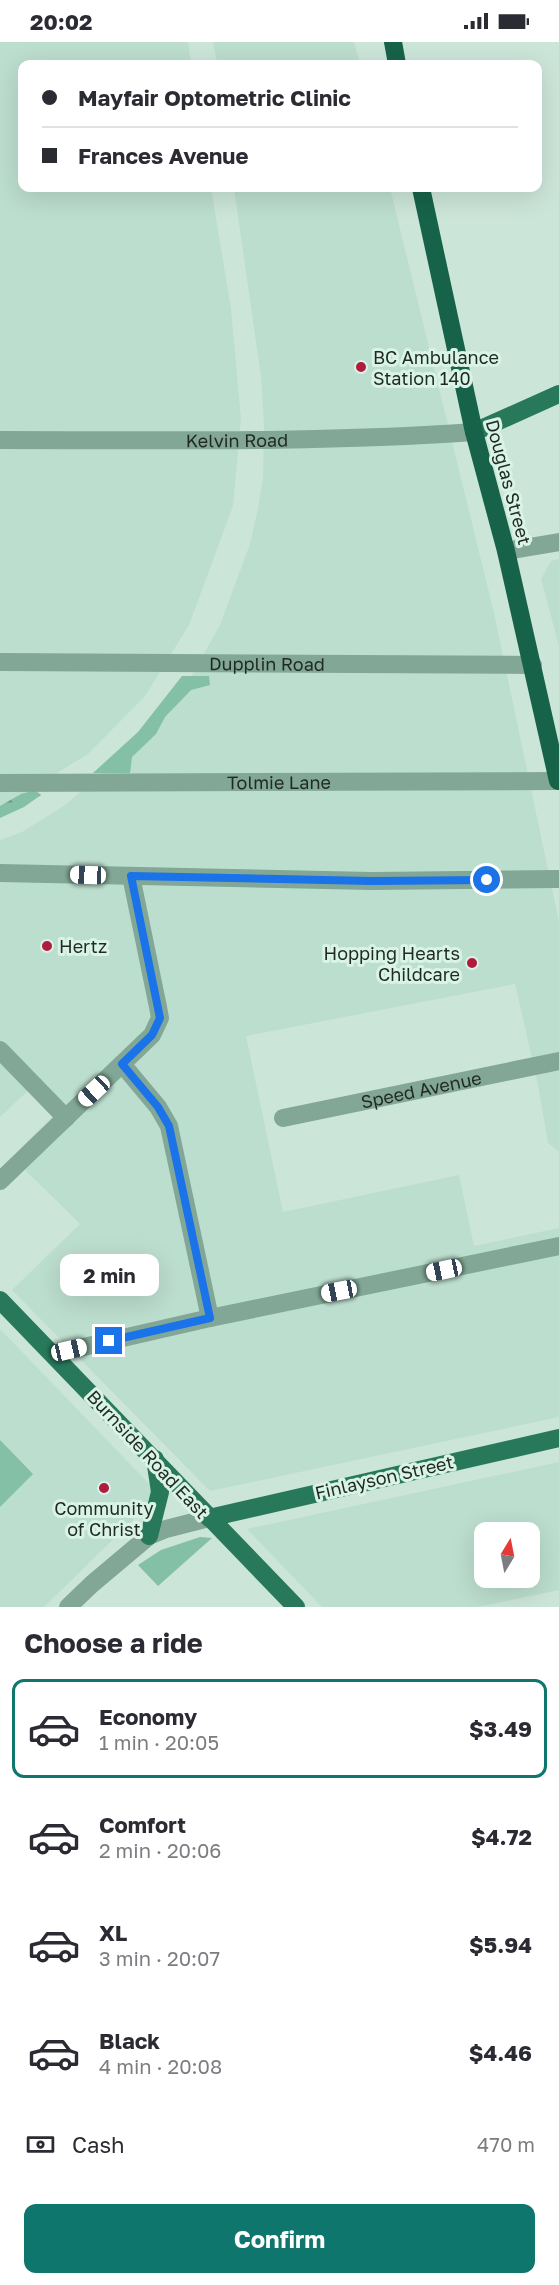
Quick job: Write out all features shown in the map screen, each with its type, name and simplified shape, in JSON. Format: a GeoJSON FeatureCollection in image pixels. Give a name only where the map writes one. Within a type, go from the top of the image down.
{"type":"FeatureCollection","features":[{"type":"Feature","properties":{"kind":"highway"},"geometry":{"type":"LineString","coordinates":[[393,42],[396,60]]}},
{"type":"Feature","properties":{"kind":"highway","name":"Douglas Street"},"geometry":{"type":"LineString","coordinates":[[423,192],[474,432],[506,551],[559,783]]}},
{"type":"Feature","properties":{"kind":"main road"},"geometry":{"type":"LineString","coordinates":[[474,432],[559,394]]}},
{"type":"Feature","properties":{"kind":"main road","name":"Burnside Road East"},"geometry":{"type":"LineString","coordinates":[[0,1300],[296,1607]]}},
{"type":"Feature","properties":{"kind":"main road","name":"Finlayson Street"},"geometry":{"type":"LineString","coordinates":[[209,1518],[559,1438]]}},
{"type":"Feature","properties":{"kind":"main road"},"geometry":{"type":"LineString","coordinates":[[149,1536],[160,1492],[155,1459]]}},
{"type":"Feature","properties":{"kind":"street","name":"Kelvin Road"},"geometry":{"type":"LineString","coordinates":[[0,440],[394,438],[474,432]]}},
{"type":"Feature","properties":{"kind":"street"},"geometry":{"type":"LineString","coordinates":[[506,551],[559,542]]}},
{"type":"Feature","properties":{"kind":"street","name":"Dupplin Road"},"geometry":{"type":"LineString","coordinates":[[0,662],[533,665]]}},
{"type":"Feature","properties":{"kind":"street","name":"Tolmie Lane"},"geometry":{"type":"LineString","coordinates":[[0,783],[559,783]]}},
{"type":"Feature","properties":{"kind":"street"},"geometry":{"type":"LineString","coordinates":[[0,873],[372,881],[559,879]]}},
{"type":"Feature","properties":{"kind":"street"},"geometry":{"type":"LineString","coordinates":[[0,1181],[122,1064],[157,1027],[160,1018],[131,876]]}},
{"type":"Feature","properties":{"kind":"street"},"geometry":{"type":"LineString","coordinates":[[0,1050],[66,1118]]}},
{"type":"Feature","properties":{"kind":"street","name":"Speed Avenue"},"geometry":{"type":"LineString","coordinates":[[283,1118],[559,1061]]}},
{"type":"Feature","properties":{"kind":"street"},"geometry":{"type":"LineString","coordinates":[[122,1064],[158,1107],[169,1126],[210,1318]]}},
{"type":"Feature","properties":{"kind":"street"},"geometry":{"type":"LineString","coordinates":[[53,1354],[210,1318],[559,1246]]}},
{"type":"Feature","properties":{"kind":"street"},"geometry":{"type":"LineString","coordinates":[[68,1607],[149,1536],[166,1528],[209,1518]]}},
{"type":"Feature","properties":{"kind":"shaded area"},"geometry":{"type":"Polygon","coordinates":[[[0,42],[188,42],[190,60],[18,60],[18,192],[212,192],[231,309],[241,419],[233,506],[189,625],[145,696],[88,754],[0,808],[0,42]]]}},
{"type":"Feature","properties":{"kind":"shaded area"},"geometry":{"type":"Polygon","coordinates":[[[213,42],[354,42],[359,60],[216,60],[213,42]]]}},
{"type":"Feature","properties":{"kind":"shaded area"},"geometry":{"type":"Polygon","coordinates":[[[235,192],[391,192],[494,613],[559,922],[559,1152],[548,1143],[538,1085],[515,984],[246,1036],[283,1212],[459,1175],[474,1246],[559,1228],[559,1417],[210,1491],[12,1290],[80,1224],[12,1157],[60,1109],[36,1083],[0,1117],[0,840],[22,832],[65,805],[136,744],[182,693],[220,625],[250,544],[263,476],[264,425],[261,377],[235,192]]]}},
{"type":"Feature","properties":{"kind":"shaded area"},"geometry":{"type":"Polygon","coordinates":[[[559,559],[559,646],[541,579],[551,561],[559,559]]]}},
{"type":"Feature","properties":{"kind":"shaded area"},"geometry":{"type":"Polygon","coordinates":[[[0,1329],[152,1487],[148,1505],[44,1607],[0,1607],[0,1329]]]}},
{"type":"Feature","properties":{"kind":"shaded area"},"geometry":{"type":"Polygon","coordinates":[[[559,1462],[559,1590],[478,1607],[322,1607],[247,1529],[559,1462]]]}},
{"type":"Feature","properties":{"kind":"green space"},"geometry":{"type":"Polygon","coordinates":[[[182,676],[209,676],[210,685],[191,690],[165,717],[156,734],[132,757],[130,773],[93,773],[138,732],[182,676]]]}},
{"type":"Feature","properties":{"kind":"green space"},"geometry":{"type":"Polygon","coordinates":[[[35,790],[41,795],[24,807],[0,818],[0,806],[21,794],[35,790]]]}},
{"type":"Feature","properties":{"kind":"green space"},"geometry":{"type":"Polygon","coordinates":[[[0,1440],[33,1474],[0,1507],[0,1440]]]}},
{"type":"Feature","properties":{"kind":"green space"},"geometry":{"type":"Polygon","coordinates":[[[200,1537],[212,1538],[158,1586],[138,1565],[161,1550],[200,1537]]]}},
{"type":"Feature","properties":{"kind":"place","name":"BC Ambulance Station 140"},"geometry":{"type":"Point","coordinates":[361,367]}},
{"type":"Feature","properties":{"kind":"place","name":"Hertz"},"geometry":{"type":"Point","coordinates":[47,946]}},
{"type":"Feature","properties":{"kind":"place","name":"Hopping Hearts Childcare"},"geometry":{"type":"Point","coordinates":[472,963]}},
{"type":"Feature","properties":{"kind":"place","name":"Community of Christ"},"geometry":{"type":"Point","coordinates":[104,1488]}},
{"type":"Feature","properties":{"kind":"route"},"geometry":{"type":"LineString","coordinates":[[109,1341],[210,1318],[169,1126],[158,1107],[122,1064],[152,1035],[160,1018],[131,876],[372,881],[487,880]]}}]}
